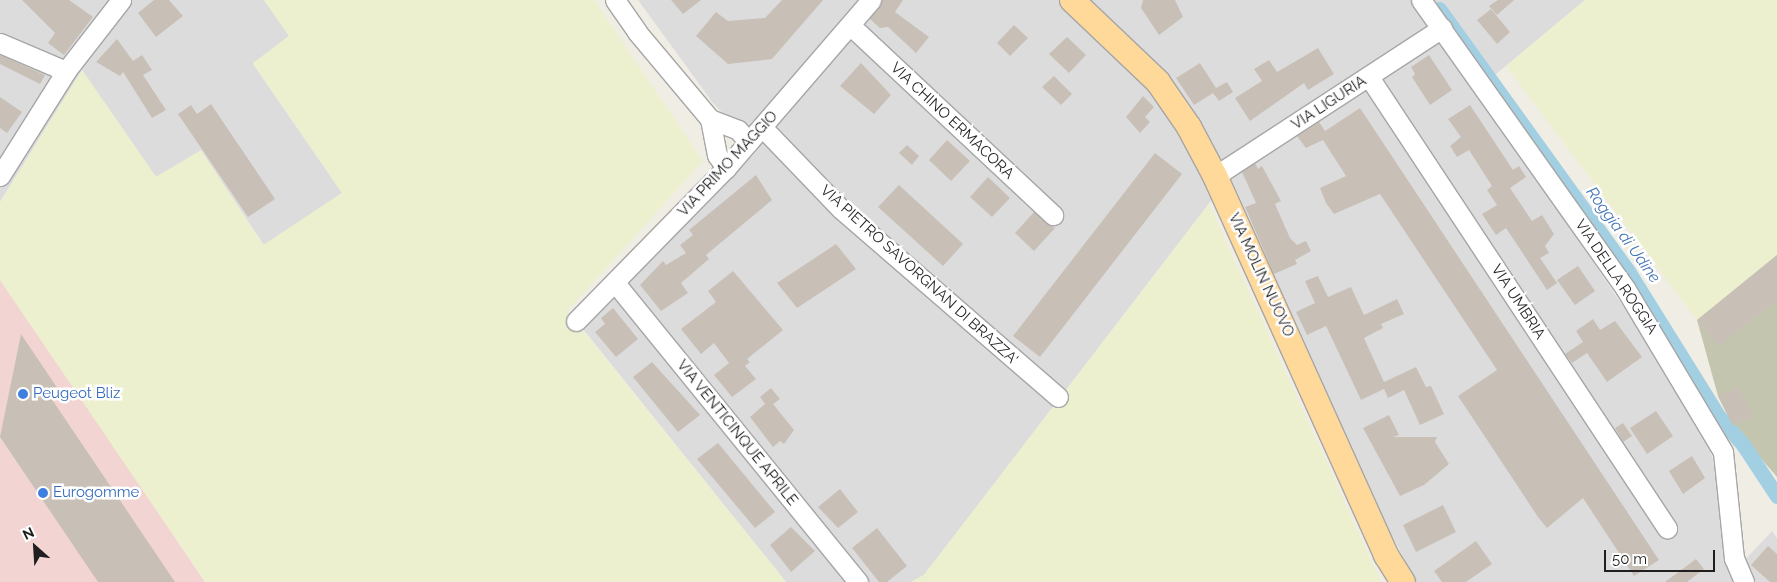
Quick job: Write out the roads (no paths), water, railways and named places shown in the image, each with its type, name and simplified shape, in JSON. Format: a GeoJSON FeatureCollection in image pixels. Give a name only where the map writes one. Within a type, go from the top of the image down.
{"type":"FeatureCollection","features":[{"type":"Feature","properties":{"kind":"main road","name":"VIA MOLIN NUOVO"},"geometry":{"type":"LineString","coordinates":[[1072,0],[1158,82],[1189,127],[1216,176],[1386,554],[1403,582]]}},
{"type":"Feature","properties":{"kind":"street"},"geometry":{"type":"LineString","coordinates":[[0,176],[66,71],[121,0]]}},
{"type":"Feature","properties":{"kind":"street"},"geometry":{"type":"LineString","coordinates":[[615,0],[637,32],[710,119],[738,130],[749,142]]}},
{"type":"Feature","properties":{"kind":"street","name":"VIA PRIMO MAGGIO"},"geometry":{"type":"LineString","coordinates":[[576,321],[616,284],[726,168],[851,26],[871,0]]}},
{"type":"Feature","properties":{"kind":"street","name":"VIA DELLA ROGGIA"},"geometry":{"type":"LineString","coordinates":[[1422,0],[1625,288],[1723,452],[1734,558],[1744,582]]}},
{"type":"Feature","properties":{"kind":"street","name":"VIA CHINO ERMACORA"},"geometry":{"type":"LineString","coordinates":[[851,26],[1053,215]]}},
{"type":"Feature","properties":{"kind":"street","name":"VIA LIGURIA"},"geometry":{"type":"LineString","coordinates":[[1216,176],[1442,28]]}},
{"type":"Feature","properties":{"kind":"street"},"geometry":{"type":"LineString","coordinates":[[0,43],[66,71]]}},
{"type":"Feature","properties":{"kind":"street","name":"VIA UMBRIA"},"geometry":{"type":"LineString","coordinates":[[1369,77],[1667,528]]}},
{"type":"Feature","properties":{"kind":"street"},"geometry":{"type":"LineString","coordinates":[[710,119],[717,156],[726,168]]}},
{"type":"Feature","properties":{"kind":"street","name":"VIA PIETRO SAVORGNAN DI BRAZZA'"},"geometry":{"type":"LineString","coordinates":[[762,128],[841,208],[1058,397]]}},
{"type":"Feature","properties":{"kind":"street","name":"VIA VENTICINQUE APRILE"},"geometry":{"type":"LineString","coordinates":[[616,284],[858,582]]}},
{"type":"Feature","properties":{"kind":"waterway","name":"Roggia di Udine"},"geometry":{"type":"LineString","coordinates":[[1439,9],[1628,271],[1719,417],[1744,446],[1777,496]]}},
{"type":"Feature","properties":{"kind":"place","name":"Peugeot Bliz"},"geometry":{"type":"Point","coordinates":[23,394]}},
{"type":"Feature","properties":{"kind":"place","name":"Eurogomme"},"geometry":{"type":"Point","coordinates":[43,493]}}]}
